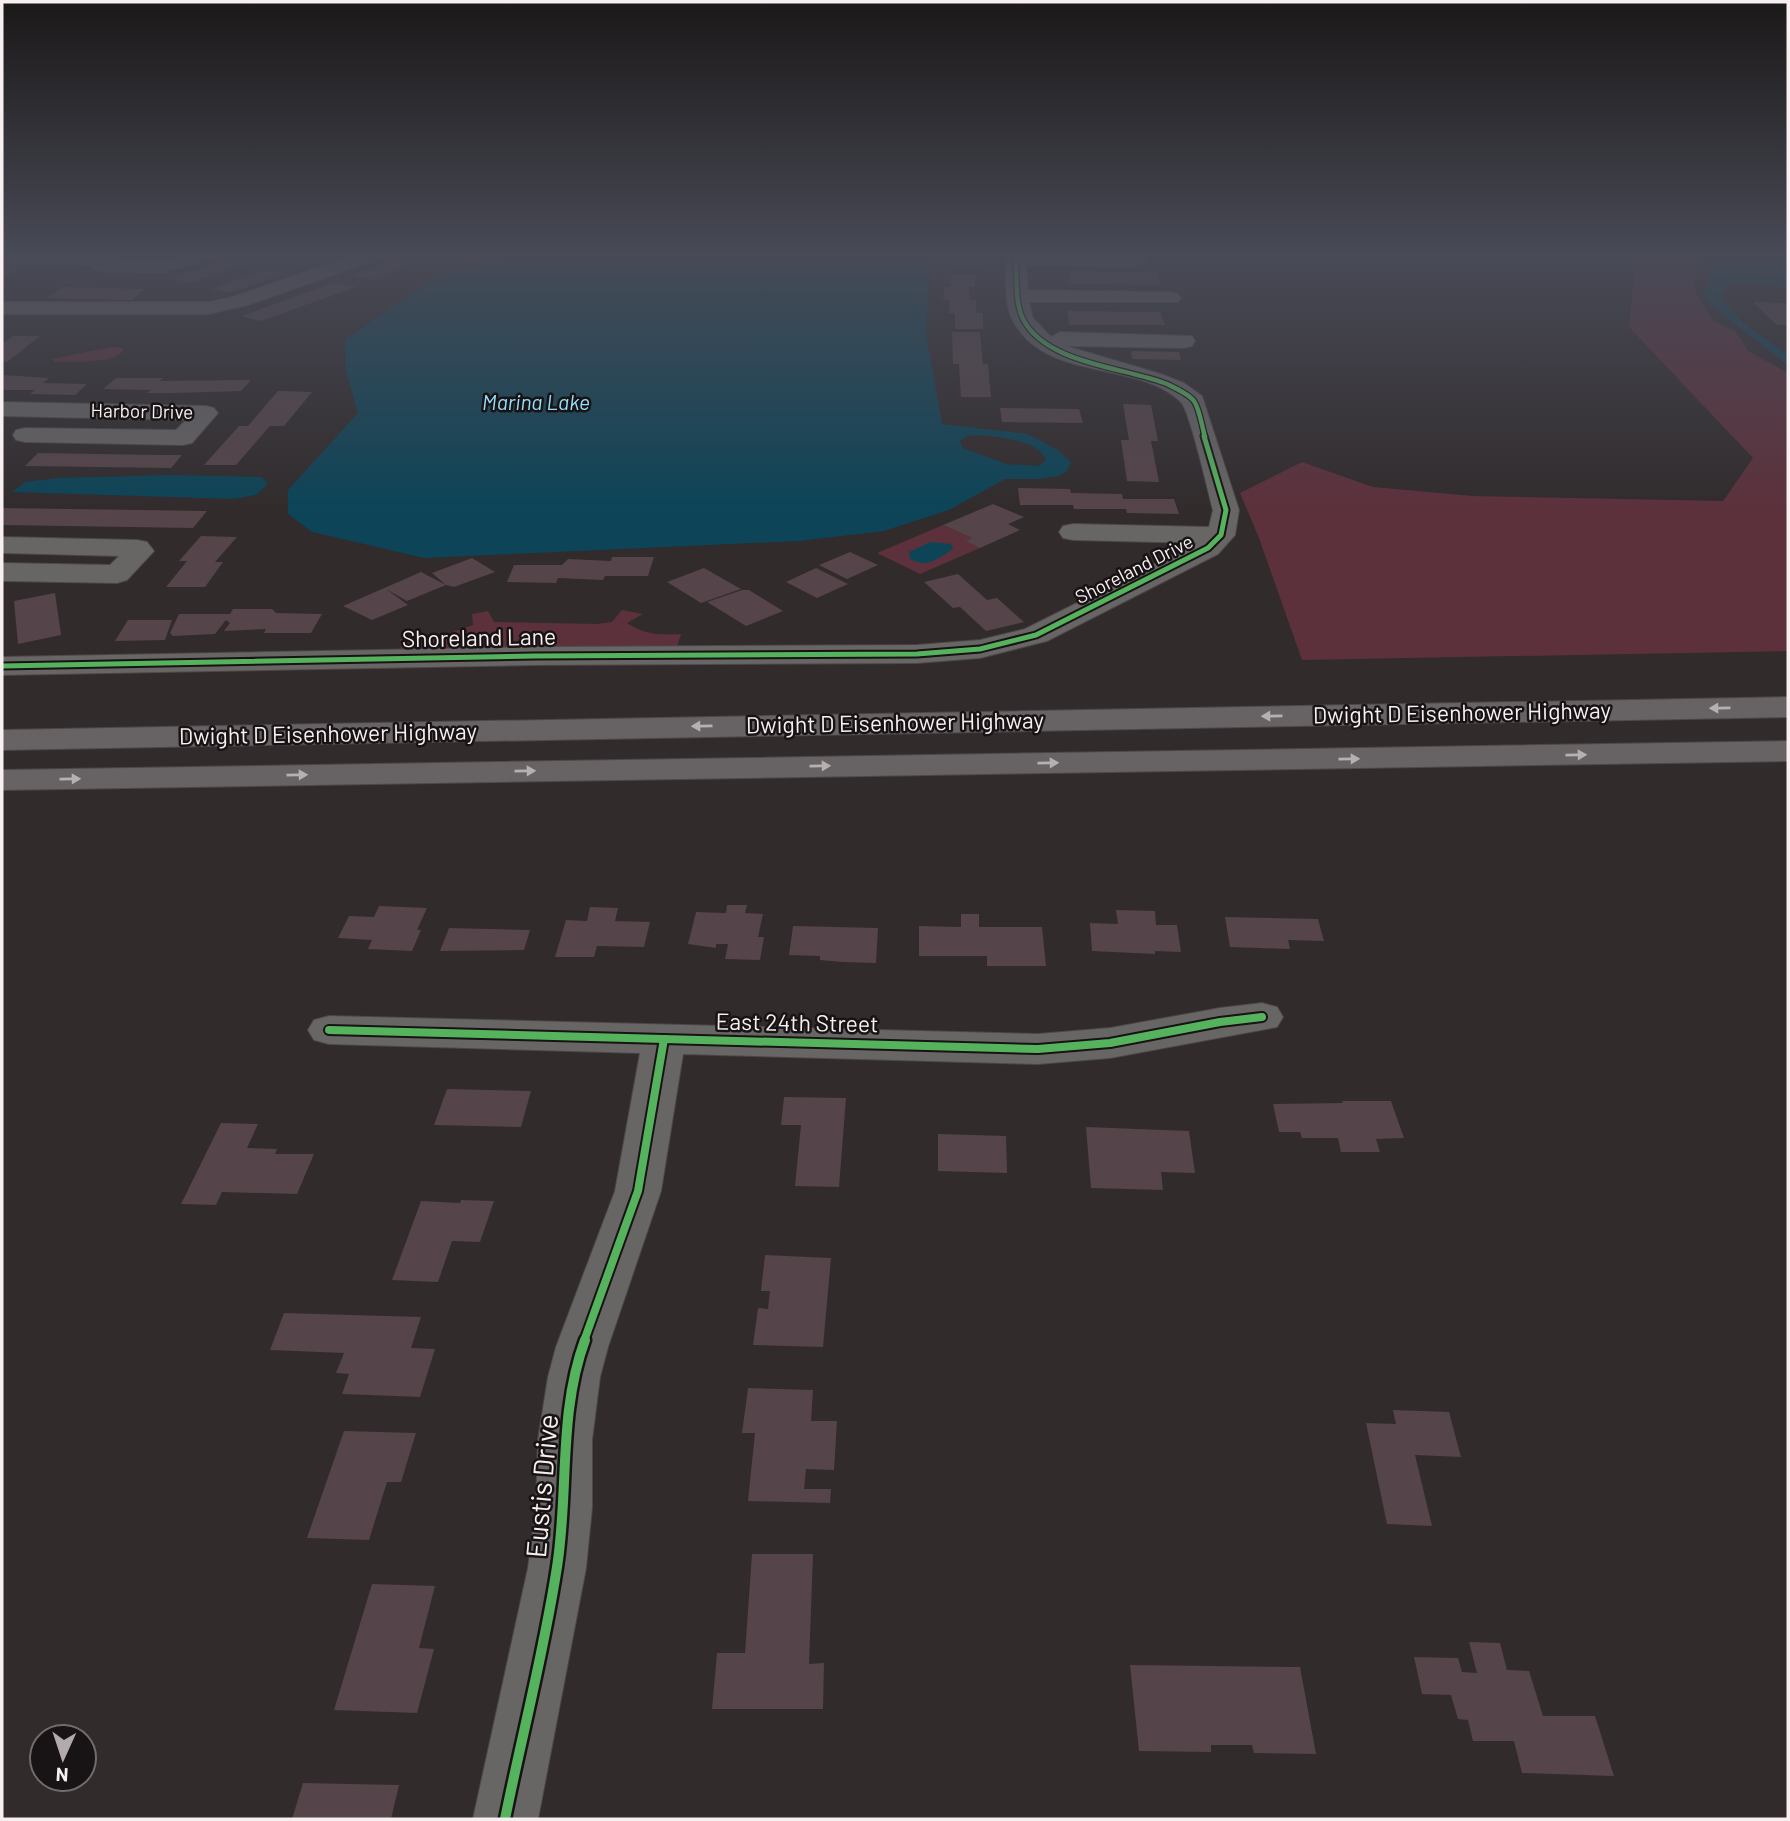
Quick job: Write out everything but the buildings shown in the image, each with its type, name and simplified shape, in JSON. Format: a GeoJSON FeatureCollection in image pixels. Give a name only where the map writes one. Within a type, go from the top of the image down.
{"type":"FeatureCollection","features":[{"type":"Feature","properties":{"kind":"highway","name":"Dwight D Eisenhower Highway"},"geometry":{"type":"LineString","coordinates":[[2,740],[1788,707]]}},
{"type":"Feature","properties":{"kind":"highway","name":"Dwight D Eisenhower Highway"},"geometry":{"type":"LineString","coordinates":[[2,780],[1788,753]]}},
{"type":"Feature","properties":{"kind":"street","name":"Shoreland Drive"},"geometry":{"type":"LineString","coordinates":[[958,652],[1019,640],[1060,625],[1202,552],[1221,535],[1226,510],[1194,401],[1182,391],[1160,380],[1079,358],[1040,340]]}},
{"type":"Feature","properties":{"kind":"street"},"geometry":{"type":"LineString","coordinates":[[1110,340],[1184,341]]}},
{"type":"Feature","properties":{"kind":"street","name":"Harbor Drive"},"geometry":{"type":"LineString","coordinates":[[2,409],[53,410],[206,413],[183,438],[17,442],[53,410]]}},
{"type":"Feature","properties":{"kind":"street"},"geometry":{"type":"LineString","coordinates":[[1073,533],[1221,535]]}},
{"type":"Feature","properties":{"kind":"street"},"geometry":{"type":"LineString","coordinates":[[2,545],[137,548],[140,551],[117,574],[2,572]]}},
{"type":"Feature","properties":{"kind":"street","name":"Shoreland Lane"},"geometry":{"type":"LineString","coordinates":[[2,666],[522,656],[958,652]]}},
{"type":"Feature","properties":{"kind":"street","name":"East 24th Street"},"geometry":{"type":"LineString","coordinates":[[329,1030],[1038,1049],[1110,1043],[1220,1022],[1262,1017]]}},
{"type":"Feature","properties":{"kind":"street","name":"Eustis Drive"},"geometry":{"type":"LineString","coordinates":[[505,1819],[556,1568],[564,1508],[565,1440],[575,1377],[582,1347],[638,1191],[664,1039]]}},
{"type":"Feature","properties":{"kind":"shaded area"},"geometry":{"type":"Polygon","coordinates":[[[1641,340],[1741,340],[1748,351],[1788,373],[1788,651],[1302,660],[1259,538],[1240,493],[1302,462],[1373,487],[1473,496],[1723,501],[1753,458],[1641,340]]]}},
{"type":"Feature","properties":{"kind":"shaded area"},"geometry":{"type":"Polygon","coordinates":[[[111,347],[124,348],[120,354],[104,360],[55,362],[52,359],[111,347]]]}},
{"type":"Feature","properties":{"kind":"shaded area"},"geometry":{"type":"Polygon","coordinates":[[[943,525],[972,538],[967,541],[980,548],[920,574],[877,553],[943,525]]]}},
{"type":"Feature","properties":{"kind":"shaded area"},"geometry":{"type":"Polygon","coordinates":[[[622,610],[643,614],[627,623],[640,630],[659,634],[681,634],[677,647],[518,647],[424,652],[401,649],[400,639],[419,644],[473,625],[472,614],[488,611],[494,622],[597,624],[612,622],[622,610]]]}},
{"type":"Feature","properties":{"kind":"water","name":"Marina Lake"},"geometry":{"type":"Polygon","coordinates":[[[345,340],[927,340],[942,424],[1028,434],[1058,450],[1071,462],[1067,471],[1058,476],[1005,479],[949,510],[884,531],[799,541],[424,558],[312,532],[288,514],[288,490],[358,413],[346,371],[345,340]],[[982,435],[968,436],[960,441],[963,448],[1006,464],[1039,466],[1046,460],[1035,448],[1008,439],[982,435]]]}},
{"type":"Feature","properties":{"kind":"water"},"geometry":{"type":"Polygon","coordinates":[[[1756,340],[1767,340],[1788,355],[1788,365],[1756,340]]]}},
{"type":"Feature","properties":{"kind":"water"},"geometry":{"type":"Polygon","coordinates":[[[170,475],[262,477],[268,484],[256,495],[233,499],[12,492],[25,482],[58,478],[170,475]]]}},
{"type":"Feature","properties":{"kind":"water"},"geometry":{"type":"Polygon","coordinates":[[[931,542],[951,544],[953,549],[928,563],[910,559],[909,552],[931,542]]]}},
{"type":"Feature","properties":{"kind":"cycle path"},"geometry":{"type":"LineString","coordinates":[[2,666],[534,656],[917,654],[980,649],[1036,635],[1208,548],[1221,535],[1226,510],[1194,401],[1176,388],[1077,358],[1054,349],[1042,340]]}},
{"type":"Feature","properties":{"kind":"cycle path"},"geometry":{"type":"LineString","coordinates":[[329,1030],[1038,1049],[1110,1043],[1220,1022],[1262,1017]]}},
{"type":"Feature","properties":{"kind":"cycle path"},"geometry":{"type":"LineString","coordinates":[[505,1819],[557,1568],[564,1508],[565,1440],[574,1377],[582,1347],[638,1191],[664,1039]]}}]}
